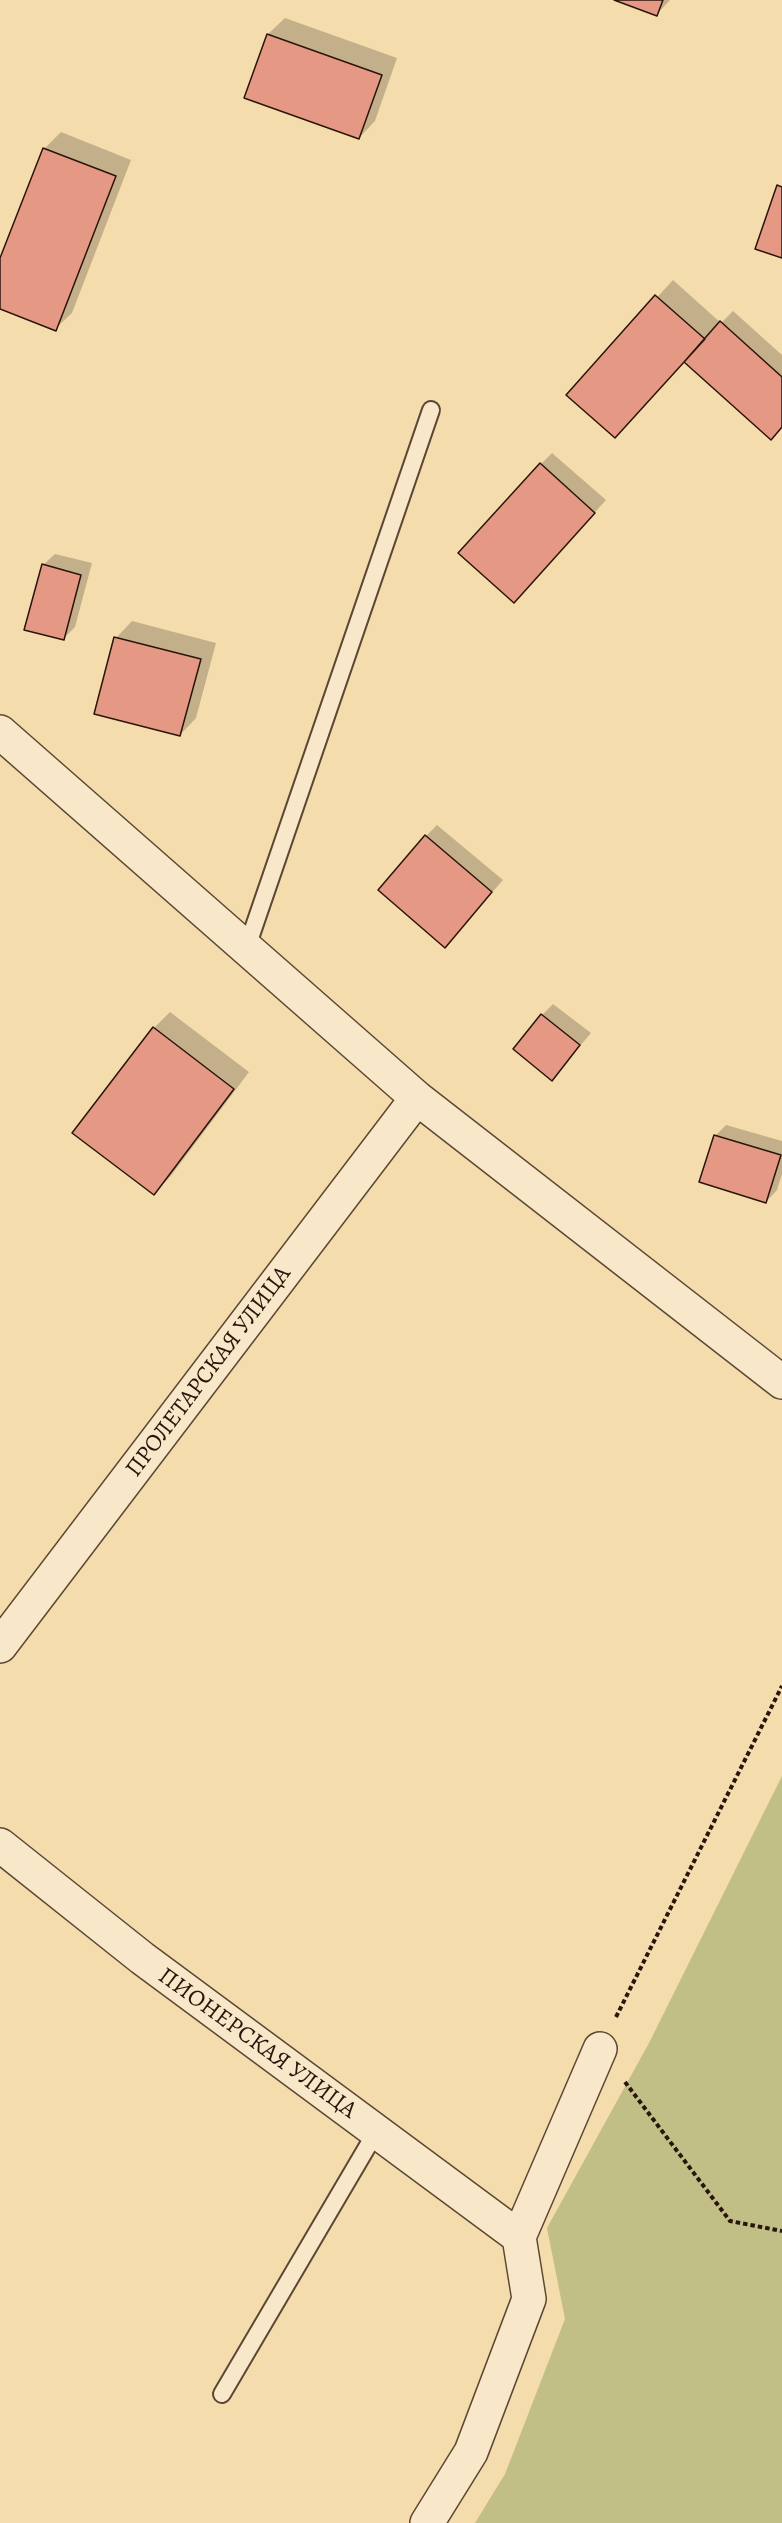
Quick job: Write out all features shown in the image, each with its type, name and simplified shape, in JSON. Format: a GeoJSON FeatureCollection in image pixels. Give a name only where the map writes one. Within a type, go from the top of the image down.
{"type":"FeatureCollection","features":[{"type":"Feature","properties":{"kind":"street"},"geometry":{"type":"LineString","coordinates":[[0,732],[417,1098],[782,1382]]}},
{"type":"Feature","properties":{"kind":"street","name":"ПРОЛЕТАРСКАЯ УЛИЦА"},"geometry":{"type":"LineString","coordinates":[[0,1646],[417,1098]]}},
{"type":"Feature","properties":{"kind":"street","name":"ПИОНЕРСКАЯ УЛИЦА"},"geometry":{"type":"LineString","coordinates":[[0,1845],[142,1958],[519,2237]]}},
{"type":"Feature","properties":{"kind":"street"},"geometry":{"type":"LineString","coordinates":[[427,2523],[471,2452],[529,2299],[519,2237],[600,2049]]}},
{"type":"Feature","properties":{"kind":"lane"},"geometry":{"type":"LineString","coordinates":[[247,947],[431,410]]}},
{"type":"Feature","properties":{"kind":"lane"},"geometry":{"type":"LineString","coordinates":[[222,2394],[376,2132]]}},
{"type":"Feature","properties":{"kind":"path"},"geometry":{"type":"LineString","coordinates":[[782,1686],[600,2049],[730,2221],[782,2231]]}},
{"type":"Feature","properties":{"kind":"shaded area"},"geometry":{"type":"Polygon","coordinates":[[[782,1776],[782,2523],[475,2523],[505,2474],[565,2319],[547,2228],[649,2043],[782,1776]]]}},
{"type":"Feature","properties":{"kind":"building"},"geometry":{"type":"Polygon","coordinates":[[[614,0],[663,0],[657,16],[614,0]]]}},
{"type":"Feature","properties":{"kind":"building"},"geometry":{"type":"Polygon","coordinates":[[[267,34],[382,75],[359,139],[244,98],[267,34]]]}},
{"type":"Feature","properties":{"kind":"building"},"geometry":{"type":"Polygon","coordinates":[[[43,148],[116,176],[56,331],[0,309],[0,258],[43,148]]]}},
{"type":"Feature","properties":{"kind":"building"},"geometry":{"type":"Polygon","coordinates":[[[777,185],[782,187],[782,258],[755,249],[777,185]]]}},
{"type":"Feature","properties":{"kind":"building"},"geometry":{"type":"Polygon","coordinates":[[[655,295],[705,339],[615,438],[566,395],[655,295]]]}},
{"type":"Feature","properties":{"kind":"building"},"geometry":{"type":"Polygon","coordinates":[[[720,321],[782,377],[782,427],[771,440],[684,362],[720,321]]]}},
{"type":"Feature","properties":{"kind":"building"},"geometry":{"type":"Polygon","coordinates":[[[540,463],[595,513],[514,603],[458,553],[540,463]]]}},
{"type":"Feature","properties":{"kind":"building"},"geometry":{"type":"Polygon","coordinates":[[[42,564],[81,575],[64,640],[24,630],[42,564]]]}},
{"type":"Feature","properties":{"kind":"building"},"geometry":{"type":"Polygon","coordinates":[[[114,637],[201,659],[180,736],[94,714],[114,637]]]}},
{"type":"Feature","properties":{"kind":"building"},"geometry":{"type":"Polygon","coordinates":[[[425,835],[492,892],[445,948],[378,890],[425,835]]]}},
{"type":"Feature","properties":{"kind":"building"},"geometry":{"type":"Polygon","coordinates":[[[541,1014],[580,1045],[552,1081],[513,1049],[541,1014]]]}},
{"type":"Feature","properties":{"kind":"building"},"geometry":{"type":"Polygon","coordinates":[[[153,1027],[234,1089],[154,1195],[72,1133],[153,1027]]]}},
{"type":"Feature","properties":{"kind":"building"},"geometry":{"type":"Polygon","coordinates":[[[714,1135],[781,1155],[766,1203],[699,1182],[714,1135]]]}}]}
